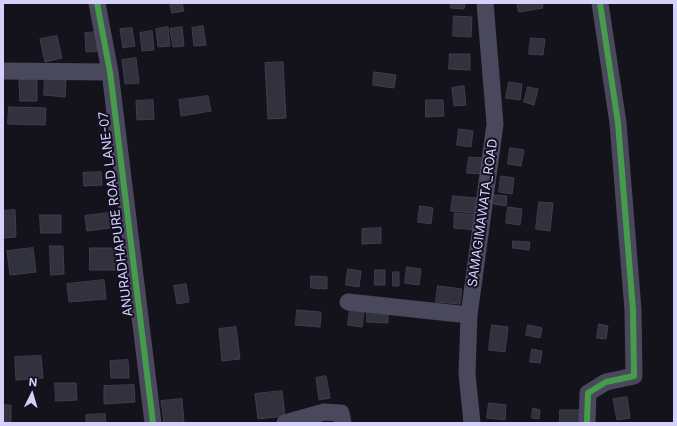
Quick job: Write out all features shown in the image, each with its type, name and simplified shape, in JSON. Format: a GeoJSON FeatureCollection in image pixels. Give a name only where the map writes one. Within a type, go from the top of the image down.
{"type":"FeatureCollection","features":[{"type":"Feature","properties":{"kind":"street","name":"ANURADHAPURE ROAD LANE-07"},"geometry":{"type":"LineString","coordinates":[[97,3],[110,72],[153,423]]}},
{"type":"Feature","properties":{"kind":"street","name":"SAMAGIMAWATA_ROAD"},"geometry":{"type":"LineString","coordinates":[[472,423],[467,374],[469,315],[495,124],[485,3]]}},
{"type":"Feature","properties":{"kind":"street"},"geometry":{"type":"LineString","coordinates":[[587,423],[588,393],[606,382],[634,376],[633,310],[618,123],[600,3]]}},
{"type":"Feature","properties":{"kind":"street"},"geometry":{"type":"LineString","coordinates":[[3,71],[110,72]]}},
{"type":"Feature","properties":{"kind":"street"},"geometry":{"type":"LineString","coordinates":[[348,302],[469,315]]}},
{"type":"Feature","properties":{"kind":"street"},"geometry":{"type":"LineString","coordinates":[[285,423],[324,412],[341,413],[343,423]]}},
{"type":"Feature","properties":{"kind":"building"},"geometry":{"type":"Polygon","coordinates":[[[170,3],[182,3],[184,11],[172,13],[170,3]]]}},
{"type":"Feature","properties":{"kind":"building"},"geometry":{"type":"Polygon","coordinates":[[[451,3],[465,3],[464,9],[451,8],[451,3]]]}},
{"type":"Feature","properties":{"kind":"building"},"geometry":{"type":"Polygon","coordinates":[[[517,3],[542,3],[543,8],[519,12],[517,3]]]}},
{"type":"Feature","properties":{"kind":"building"},"geometry":{"type":"Polygon","coordinates":[[[454,16],[472,17],[471,37],[453,36],[454,16]]]}},
{"type":"Feature","properties":{"kind":"building"},"geometry":{"type":"Polygon","coordinates":[[[203,26],[206,45],[194,46],[192,28],[203,26]]]}},
{"type":"Feature","properties":{"kind":"building"},"geometry":{"type":"Polygon","coordinates":[[[168,27],[170,46],[158,47],[156,29],[168,27]]]}},
{"type":"Feature","properties":{"kind":"building"},"geometry":{"type":"Polygon","coordinates":[[[182,27],[184,46],[173,47],[170,29],[182,27]]]}},
{"type":"Feature","properties":{"kind":"building"},"geometry":{"type":"Polygon","coordinates":[[[132,28],[135,46],[123,48],[120,29],[132,28]]]}},
{"type":"Feature","properties":{"kind":"building"},"geometry":{"type":"Polygon","coordinates":[[[152,31],[154,50],[142,51],[140,33],[152,31]]]}},
{"type":"Feature","properties":{"kind":"building"},"geometry":{"type":"Polygon","coordinates":[[[99,32],[100,51],[86,52],[85,33],[99,32]]]}},
{"type":"Feature","properties":{"kind":"building"},"geometry":{"type":"Polygon","coordinates":[[[57,36],[62,58],[45,62],[40,39],[57,36]]]}},
{"type":"Feature","properties":{"kind":"building"},"geometry":{"type":"Polygon","coordinates":[[[531,38],[545,39],[543,55],[529,54],[531,38]]]}},
{"type":"Feature","properties":{"kind":"building"},"geometry":{"type":"Polygon","coordinates":[[[450,54],[470,54],[470,70],[449,69],[450,54]]]}},
{"type":"Feature","properties":{"kind":"building"},"geometry":{"type":"Polygon","coordinates":[[[136,58],[139,83],[125,84],[122,60],[136,58]]]}},
{"type":"Feature","properties":{"kind":"building"},"geometry":{"type":"Polygon","coordinates":[[[283,62],[286,118],[268,119],[265,63],[283,62]]]}},
{"type":"Feature","properties":{"kind":"building"},"geometry":{"type":"Polygon","coordinates":[[[374,72],[396,75],[394,88],[373,85],[374,72]]]}},
{"type":"Feature","properties":{"kind":"building"},"geometry":{"type":"Polygon","coordinates":[[[45,78],[66,80],[65,97],[44,95],[45,78]]]}},
{"type":"Feature","properties":{"kind":"building"},"geometry":{"type":"Polygon","coordinates":[[[37,79],[37,101],[20,101],[19,80],[37,79]]]}},
{"type":"Feature","properties":{"kind":"building"},"geometry":{"type":"Polygon","coordinates":[[[509,82],[522,84],[520,100],[506,98],[509,82]]]}},
{"type":"Feature","properties":{"kind":"building"},"geometry":{"type":"Polygon","coordinates":[[[464,86],[466,105],[454,106],[452,88],[464,86]]]}},
{"type":"Feature","properties":{"kind":"building"},"geometry":{"type":"Polygon","coordinates":[[[528,87],[538,89],[534,105],[524,102],[528,87]]]}},
{"type":"Feature","properties":{"kind":"building"},"geometry":{"type":"Polygon","coordinates":[[[208,96],[211,111],[181,116],[179,100],[208,96]]]}},
{"type":"Feature","properties":{"kind":"building"},"geometry":{"type":"Polygon","coordinates":[[[153,100],[154,119],[137,120],[136,101],[153,100]]]}},
{"type":"Feature","properties":{"kind":"building"},"geometry":{"type":"Polygon","coordinates":[[[426,100],[443,100],[444,116],[426,117],[426,100]]]}},
{"type":"Feature","properties":{"kind":"building"},"geometry":{"type":"Polygon","coordinates":[[[9,107],[46,108],[45,125],[8,124],[9,107]]]}},
{"type":"Feature","properties":{"kind":"building"},"geometry":{"type":"Polygon","coordinates":[[[459,129],[473,131],[471,147],[457,145],[459,129]]]}},
{"type":"Feature","properties":{"kind":"building"},"geometry":{"type":"Polygon","coordinates":[[[510,148],[524,150],[521,166],[508,164],[510,148]]]}},
{"type":"Feature","properties":{"kind":"building"},"geometry":{"type":"Polygon","coordinates":[[[469,157],[483,158],[481,174],[467,173],[469,157]]]}},
{"type":"Feature","properties":{"kind":"building"},"geometry":{"type":"Polygon","coordinates":[[[101,172],[102,185],[84,186],[83,173],[101,172]]]}},
{"type":"Feature","properties":{"kind":"building"},"geometry":{"type":"Polygon","coordinates":[[[501,176],[514,178],[512,194],[499,192],[501,176]]]}},
{"type":"Feature","properties":{"kind":"building"},"geometry":{"type":"Polygon","coordinates":[[[495,195],[507,196],[506,206],[494,204],[495,195]]]}},
{"type":"Feature","properties":{"kind":"building"},"geometry":{"type":"Polygon","coordinates":[[[453,196],[477,198],[476,213],[451,211],[453,196]]]}},
{"type":"Feature","properties":{"kind":"building"},"geometry":{"type":"Polygon","coordinates":[[[539,202],[553,203],[550,231],[536,229],[539,202]]]}},
{"type":"Feature","properties":{"kind":"building"},"geometry":{"type":"Polygon","coordinates":[[[420,206],[433,208],[431,224],[418,222],[420,206]]]}},
{"type":"Feature","properties":{"kind":"building"},"geometry":{"type":"Polygon","coordinates":[[[508,207],[522,209],[520,225],[506,223],[508,207]]]}},
{"type":"Feature","properties":{"kind":"building"},"geometry":{"type":"Polygon","coordinates":[[[15,210],[16,237],[3,238],[3,211],[15,210]]]}},
{"type":"Feature","properties":{"kind":"building"},"geometry":{"type":"Polygon","coordinates":[[[115,212],[117,227],[87,231],[85,216],[115,212]]]}},
{"type":"Feature","properties":{"kind":"building"},"geometry":{"type":"Polygon","coordinates":[[[455,213],[479,215],[478,230],[454,228],[455,213]]]}},
{"type":"Feature","properties":{"kind":"building"},"geometry":{"type":"Polygon","coordinates":[[[40,215],[61,215],[61,233],[41,233],[40,215]]]}},
{"type":"Feature","properties":{"kind":"building"},"geometry":{"type":"Polygon","coordinates":[[[381,228],[381,243],[362,244],[362,229],[381,228]]]}},
{"type":"Feature","properties":{"kind":"building"},"geometry":{"type":"Polygon","coordinates":[[[513,241],[530,242],[529,250],[513,248],[513,241]]]}},
{"type":"Feature","properties":{"kind":"building"},"geometry":{"type":"Polygon","coordinates":[[[50,246],[63,246],[64,274],[51,275],[50,246]]]}},
{"type":"Feature","properties":{"kind":"building"},"geometry":{"type":"Polygon","coordinates":[[[33,248],[36,272],[10,275],[7,251],[33,248]]]}},
{"type":"Feature","properties":{"kind":"building"},"geometry":{"type":"Polygon","coordinates":[[[90,248],[116,248],[116,270],[90,270],[90,248]]]}},
{"type":"Feature","properties":{"kind":"building"},"geometry":{"type":"Polygon","coordinates":[[[407,267],[421,269],[419,285],[405,283],[407,267]]]}},
{"type":"Feature","properties":{"kind":"building"},"geometry":{"type":"Polygon","coordinates":[[[348,269],[361,271],[359,287],[346,285],[348,269]]]}},
{"type":"Feature","properties":{"kind":"building"},"geometry":{"type":"Polygon","coordinates":[[[375,270],[385,270],[385,285],[375,285],[375,270]]]}},
{"type":"Feature","properties":{"kind":"building"},"geometry":{"type":"Polygon","coordinates":[[[393,272],[399,272],[399,286],[393,286],[393,272]]]}},
{"type":"Feature","properties":{"kind":"building"},"geometry":{"type":"Polygon","coordinates":[[[311,276],[327,277],[327,289],[311,288],[311,276]]]}},
{"type":"Feature","properties":{"kind":"building"},"geometry":{"type":"Polygon","coordinates":[[[104,280],[106,299],[69,302],[67,284],[104,280]]]}},
{"type":"Feature","properties":{"kind":"building"},"geometry":{"type":"Polygon","coordinates":[[[186,284],[189,302],[177,304],[174,286],[186,284]]]}},
{"type":"Feature","properties":{"kind":"building"},"geometry":{"type":"Polygon","coordinates":[[[438,286],[462,289],[460,304],[436,302],[438,286]]]}},
{"type":"Feature","properties":{"kind":"building"},"geometry":{"type":"Polygon","coordinates":[[[367,308],[388,309],[388,323],[367,322],[367,308]]]}},
{"type":"Feature","properties":{"kind":"building"},"geometry":{"type":"Polygon","coordinates":[[[350,309],[364,311],[362,327],[348,325],[350,309]]]}},
{"type":"Feature","properties":{"kind":"building"},"geometry":{"type":"Polygon","coordinates":[[[297,310],[321,312],[320,327],[296,325],[297,310]]]}},
{"type":"Feature","properties":{"kind":"building"},"geometry":{"type":"Polygon","coordinates":[[[599,324],[608,326],[606,339],[597,338],[599,324]]]}},
{"type":"Feature","properties":{"kind":"building"},"geometry":{"type":"Polygon","coordinates":[[[492,325],[508,327],[505,352],[489,350],[492,325]]]}},
{"type":"Feature","properties":{"kind":"building"},"geometry":{"type":"Polygon","coordinates":[[[528,325],[542,328],[540,338],[526,335],[528,325]]]}},
{"type":"Feature","properties":{"kind":"building"},"geometry":{"type":"Polygon","coordinates":[[[236,327],[240,359],[222,361],[219,329],[236,327]]]}},
{"type":"Feature","properties":{"kind":"building"},"geometry":{"type":"Polygon","coordinates":[[[532,349],[542,351],[540,363],[530,362],[532,349]]]}},
{"type":"Feature","properties":{"kind":"building"},"geometry":{"type":"Polygon","coordinates":[[[41,356],[43,378],[16,380],[15,357],[41,356]]]}},
{"type":"Feature","properties":{"kind":"building"},"geometry":{"type":"Polygon","coordinates":[[[128,360],[129,378],[111,378],[110,361],[128,360]]]}},
{"type":"Feature","properties":{"kind":"building"},"geometry":{"type":"Polygon","coordinates":[[[326,376],[330,398],[319,400],[316,378],[326,376]]]}},
{"type":"Feature","properties":{"kind":"building"},"geometry":{"type":"Polygon","coordinates":[[[55,383],[76,383],[77,400],[56,401],[55,383]]]}},
{"type":"Feature","properties":{"kind":"building"},"geometry":{"type":"Polygon","coordinates":[[[134,385],[135,402],[104,404],[104,386],[134,385]]]}},
{"type":"Feature","properties":{"kind":"building"},"geometry":{"type":"Polygon","coordinates":[[[282,391],[285,416],[258,419],[255,394],[282,391]]]}},
{"type":"Feature","properties":{"kind":"building"},"geometry":{"type":"Polygon","coordinates":[[[627,397],[630,418],[617,420],[613,399],[627,397]]]}},
{"type":"Feature","properties":{"kind":"building"},"geometry":{"type":"Polygon","coordinates":[[[182,399],[184,423],[164,423],[161,401],[182,399]]]}},
{"type":"Feature","properties":{"kind":"building"},"geometry":{"type":"Polygon","coordinates":[[[489,403],[506,405],[505,420],[487,418],[489,403]]]}},
{"type":"Feature","properties":{"kind":"building"},"geometry":{"type":"Polygon","coordinates":[[[3,405],[11,405],[11,423],[3,423],[3,405]]]}},
{"type":"Feature","properties":{"kind":"building"},"geometry":{"type":"Polygon","coordinates":[[[533,408],[540,410],[539,419],[532,418],[533,408]]]}},
{"type":"Feature","properties":{"kind":"building"},"geometry":{"type":"Polygon","coordinates":[[[560,410],[579,410],[579,423],[560,423],[560,410]]]}},
{"type":"Feature","properties":{"kind":"building"},"geometry":{"type":"Polygon","coordinates":[[[105,414],[106,423],[86,423],[86,415],[105,414]]]}},
{"type":"Feature","properties":{"kind":"cycle path"},"geometry":{"type":"LineString","coordinates":[[97,3],[110,72],[153,423]]}},
{"type":"Feature","properties":{"kind":"cycle path"},"geometry":{"type":"LineString","coordinates":[[587,423],[588,393],[606,382],[634,376],[633,310],[618,123],[600,3]]}}]}
